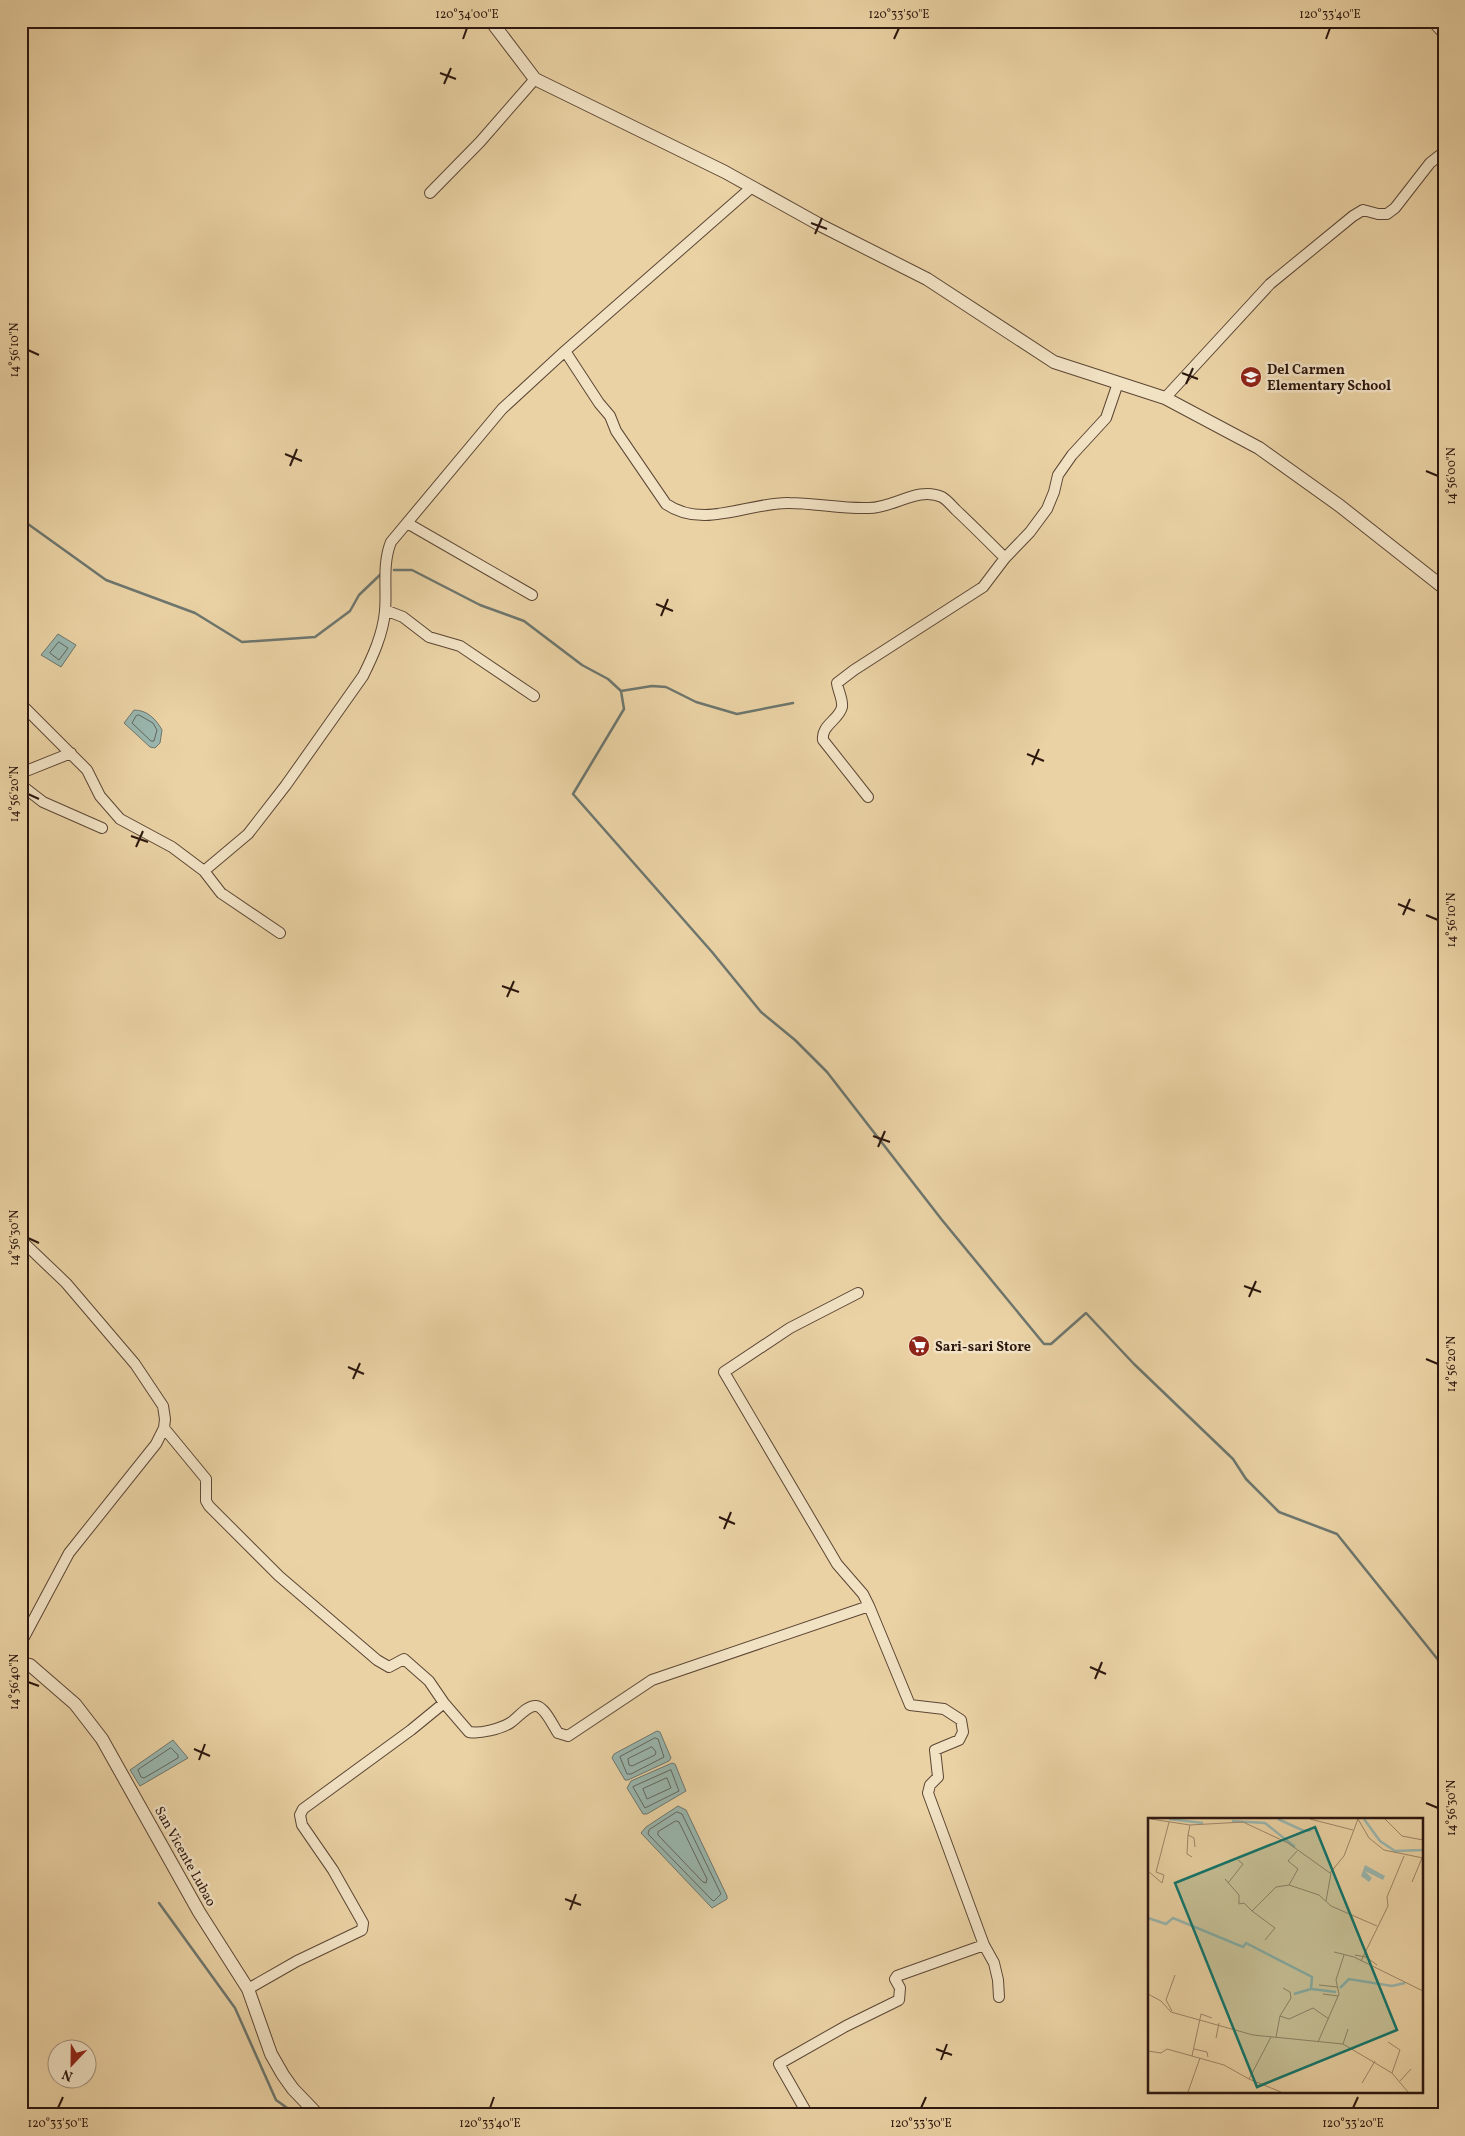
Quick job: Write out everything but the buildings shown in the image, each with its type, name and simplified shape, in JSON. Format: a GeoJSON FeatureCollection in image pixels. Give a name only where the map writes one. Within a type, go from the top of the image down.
{"type":"FeatureCollection","features":[{"type":"Feature","properties":{"kind":"street"},"geometry":{"type":"LineString","coordinates":[[491,21],[535,79],[752,187],[926,280],[1054,362],[1165,398],[1260,448],[1334,501],[1444,588]]}},
{"type":"Feature","properties":{"kind":"street"},"geometry":{"type":"LineString","coordinates":[[1432,21],[1444,34]]}},
{"type":"Feature","properties":{"kind":"street"},"geometry":{"type":"LineString","coordinates":[[430,193],[480,142],[535,79]]}},
{"type":"Feature","properties":{"kind":"street"},"geometry":{"type":"LineString","coordinates":[[1165,398],[1270,284],[1353,216],[1363,210],[1387,214],[1395,208],[1430,163],[1444,152]]}},
{"type":"Feature","properties":{"kind":"street"},"geometry":{"type":"LineString","coordinates":[[1430,163],[1444,164]]}},
{"type":"Feature","properties":{"kind":"street"},"geometry":{"type":"LineString","coordinates":[[204,871],[248,834],[292,777],[363,676],[375,649],[385,610],[386,554],[391,542],[502,410],[565,351],[752,187]]}},
{"type":"Feature","properties":{"kind":"street"},"geometry":{"type":"LineString","coordinates":[[565,351],[610,416],[616,431],[666,504],[671,508],[706,515],[741,511],[772,503],[789,502],[870,508],[903,501],[915,494],[928,494],[943,498],[1005,558]]}},
{"type":"Feature","properties":{"kind":"street"},"geometry":{"type":"LineString","coordinates":[[868,797],[823,740],[822,734],[841,709],[842,704],[837,683],[854,670],[983,587],[1005,558],[1030,532],[1048,509],[1058,475],[1072,455],[1106,418],[1118,384]]}},
{"type":"Feature","properties":{"kind":"street"},"geometry":{"type":"LineString","coordinates":[[407,523],[532,596]]}},
{"type":"Feature","properties":{"kind":"street"},"geometry":{"type":"LineString","coordinates":[[385,610],[403,617],[429,637],[460,646],[534,696]]}},
{"type":"Feature","properties":{"kind":"street"},"geometry":{"type":"LineString","coordinates":[[21,704],[87,770],[100,796],[120,819],[172,847],[204,871],[221,893],[280,933]]}},
{"type":"Feature","properties":{"kind":"street"},"geometry":{"type":"LineString","coordinates":[[25,771],[71,753]]}},
{"type":"Feature","properties":{"kind":"street"},"geometry":{"type":"LineString","coordinates":[[21,785],[43,802],[102,828]]}},
{"type":"Feature","properties":{"kind":"street"},"geometry":{"type":"LineString","coordinates":[[21,1240],[66,1283],[135,1364],[162,1406],[165,1419],[164,1428],[156,1444],[69,1553],[21,1643]]}},
{"type":"Feature","properties":{"kind":"street"},"geometry":{"type":"LineString","coordinates":[[858,1293],[790,1328],[724,1372],[837,1564],[863,1594],[910,1705],[944,1709],[961,1720],[964,1732],[958,1740],[935,1750],[938,1777],[930,1785],[928,1793],[984,1945],[994,1963],[1000,1997]]}},
{"type":"Feature","properties":{"kind":"street"},"geometry":{"type":"LineString","coordinates":[[164,1428],[206,1480],[208,1486],[206,1501],[209,1506],[272,1569],[378,1660],[389,1667],[404,1659],[429,1681],[444,1703],[469,1732],[476,1734],[510,1723],[536,1706],[542,1709],[558,1733],[568,1736],[652,1680],[869,1606]]}},
{"type":"Feature","properties":{"kind":"street","name":"San Vicente Lubao"},"geometry":{"type":"LineString","coordinates":[[21,1663],[30,1665],[75,1704],[102,1739],[199,1912],[248,1989],[271,2054],[293,2089],[318,2115]]}},
{"type":"Feature","properties":{"kind":"street"},"geometry":{"type":"LineString","coordinates":[[248,1989],[297,1961],[362,1930],[363,1923],[333,1870],[302,1825],[300,1815],[303,1809],[411,1730],[444,1703]]}},
{"type":"Feature","properties":{"kind":"street"},"geometry":{"type":"LineString","coordinates":[[808,2115],[778,2064],[846,2026],[899,2000],[900,1988],[895,1979],[897,1976],[984,1945]]}},
{"type":"Feature","properties":{"kind":"water"},"geometry":{"type":"Polygon","coordinates":[[[58,634],[76,645],[61,667],[41,655],[58,634]]]}},
{"type":"Feature","properties":{"kind":"water"},"geometry":{"type":"Polygon","coordinates":[[[134,710],[139,710],[151,716],[162,730],[160,743],[155,748],[150,747],[124,723],[134,710]]]}},
{"type":"Feature","properties":{"kind":"water"},"geometry":{"type":"Polygon","coordinates":[[[657,1731],[660,1732],[671,1758],[669,1761],[625,1780],[612,1758],[614,1754],[657,1731]]]}},
{"type":"Feature","properties":{"kind":"water"},"geometry":{"type":"Polygon","coordinates":[[[173,1740],[188,1758],[140,1786],[130,1770],[173,1740]]]}},
{"type":"Feature","properties":{"kind":"water"},"geometry":{"type":"Polygon","coordinates":[[[672,1763],[675,1764],[686,1791],[647,1814],[643,1814],[627,1788],[631,1781],[672,1763]]]}},
{"type":"Feature","properties":{"kind":"water"},"geometry":{"type":"Polygon","coordinates":[[[678,1806],[686,1810],[727,1896],[727,1899],[712,1908],[641,1833],[646,1827],[678,1806]]]}},
{"type":"Feature","properties":{"kind":"waterway"},"geometry":{"type":"LineString","coordinates":[[21,519],[106,580],[195,613],[242,642],[315,637],[350,611],[359,595],[382,573]]}},
{"type":"Feature","properties":{"kind":"waterway"},"geometry":{"type":"LineString","coordinates":[[394,570],[412,570],[480,605],[524,621],[582,665],[608,679],[621,691],[624,709],[573,794],[712,952],[761,1012],[795,1040],[827,1072],[942,1220],[1044,1344],[1051,1344],[1086,1313],[1134,1364],[1233,1459],[1246,1479],[1279,1512],[1337,1534],[1439,1661],[1444,1660]]}},
{"type":"Feature","properties":{"kind":"waterway"},"geometry":{"type":"LineString","coordinates":[[621,691],[652,686],[666,687],[696,702],[737,714],[793,703]]}},
{"type":"Feature","properties":{"kind":"waterway"},"geometry":{"type":"LineString","coordinates":[[159,1903],[235,2008],[276,2100],[297,2115]]}},
{"type":"Feature","properties":{"kind":"place","name":"Del Carmen Elementary School"},"geometry":{"type":"Point","coordinates":[1251,377]}},
{"type":"Feature","properties":{"kind":"place","name":"Sari-sari Store"},"geometry":{"type":"Point","coordinates":[919,1346]}}]}
